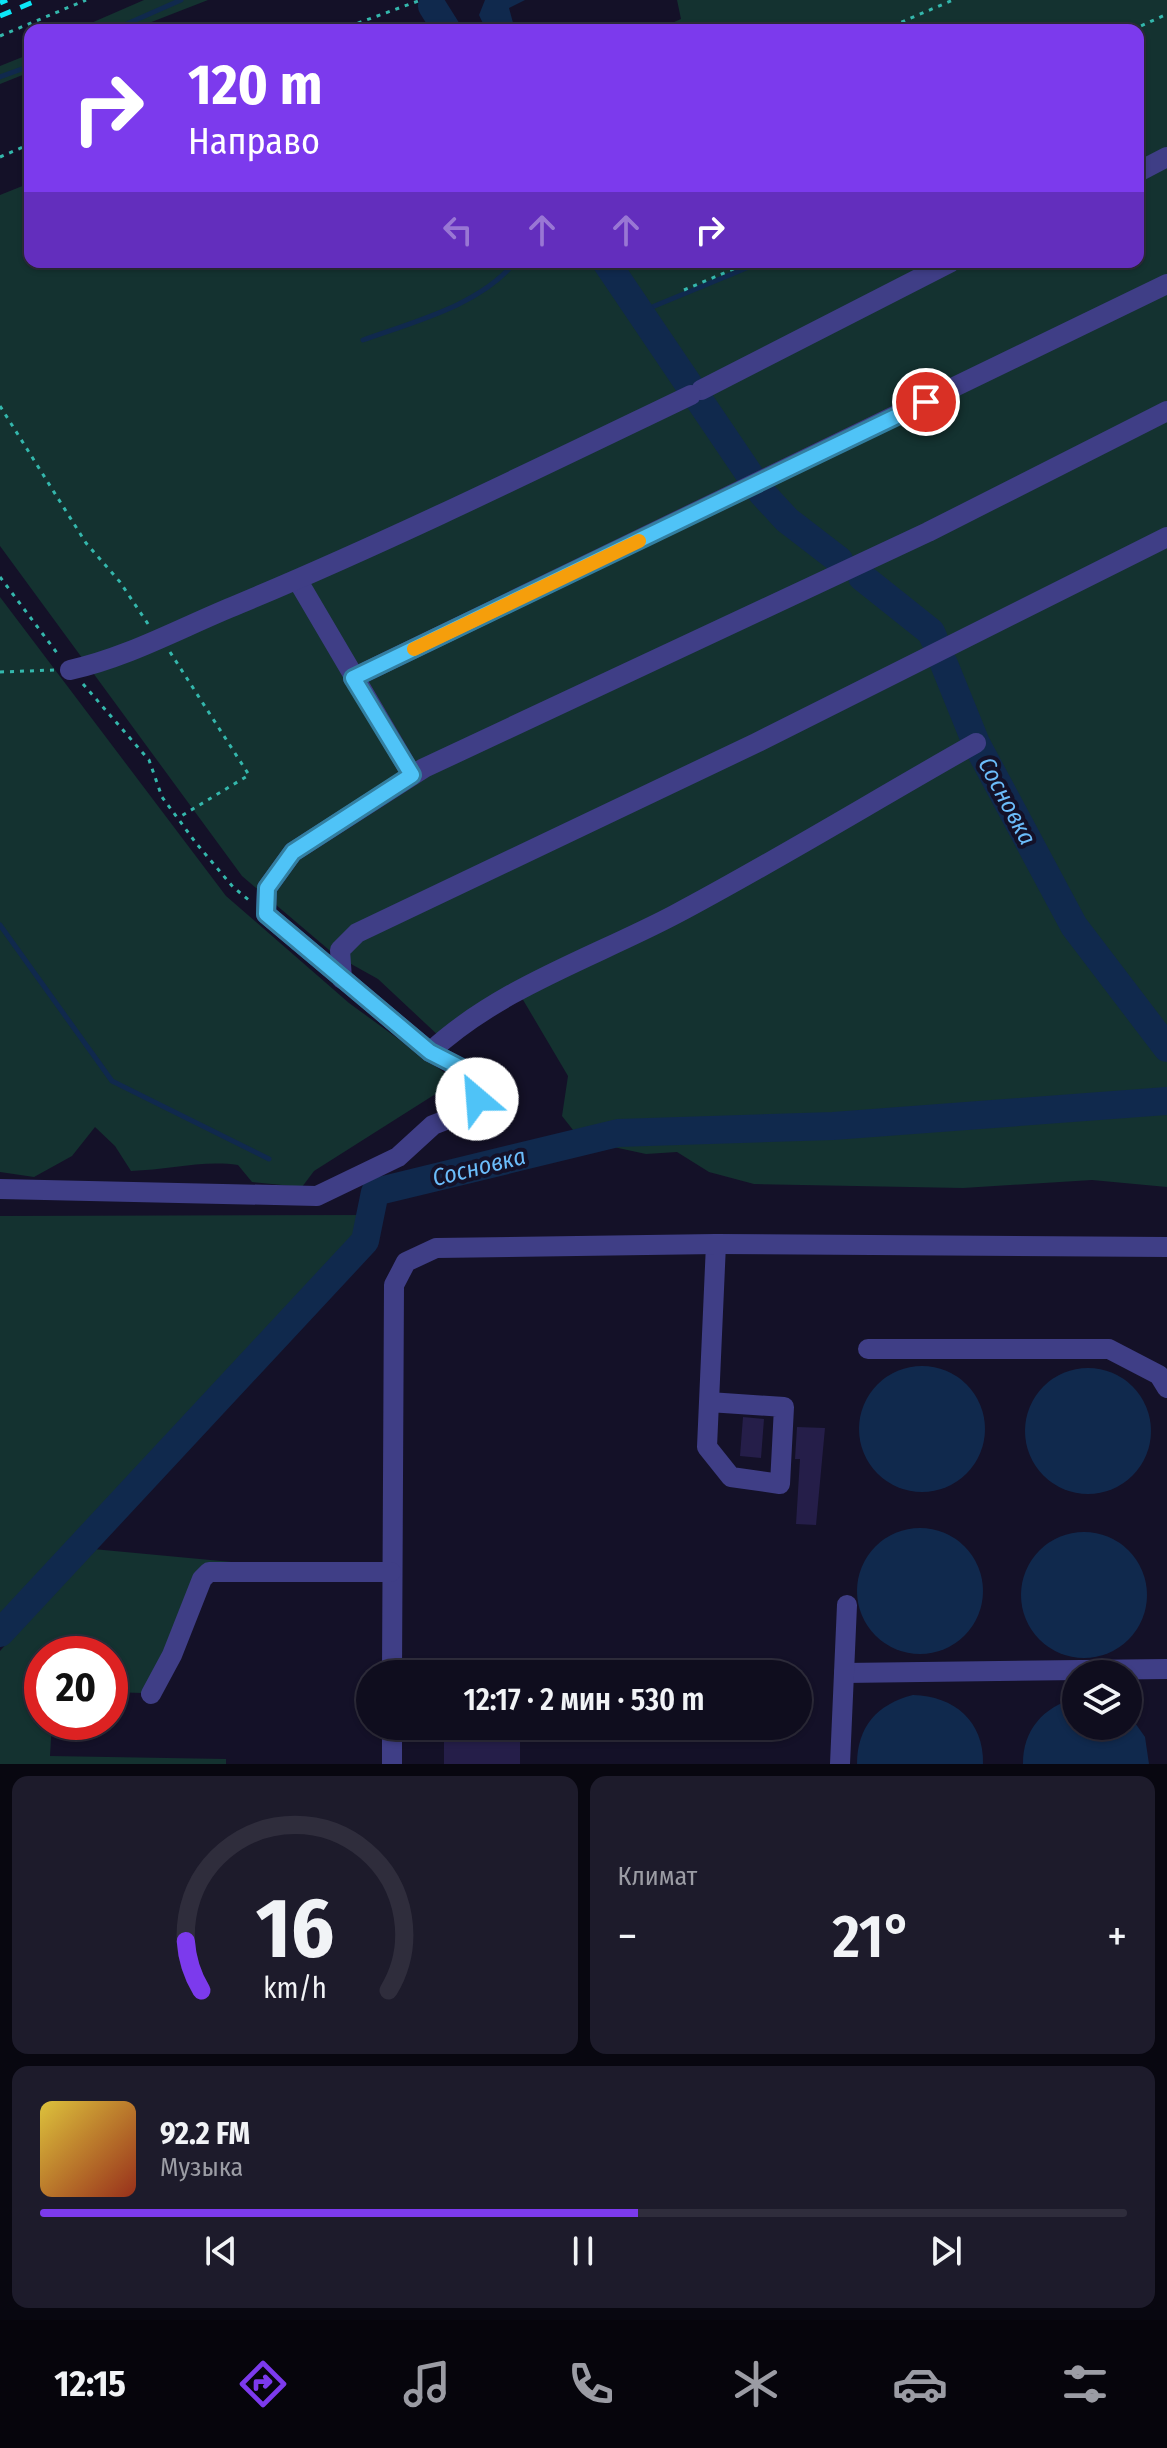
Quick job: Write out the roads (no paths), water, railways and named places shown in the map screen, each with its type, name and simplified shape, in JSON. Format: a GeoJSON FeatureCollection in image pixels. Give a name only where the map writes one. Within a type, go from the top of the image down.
{"type":"FeatureCollection","features":[{"type":"Feature","properties":{"kind":"lane"},"geometry":{"type":"LineString","coordinates":[[1144,169],[1167,157]]}},
{"type":"Feature","properties":{"kind":"lane"},"geometry":{"type":"LineString","coordinates":[[70,670],[112,661],[298,581],[696,393],[939,268]]}},
{"type":"Feature","properties":{"kind":"lane"},"geometry":{"type":"LineString","coordinates":[[353,678],[1167,284]]}},
{"type":"Feature","properties":{"kind":"lane"},"geometry":{"type":"LineString","coordinates":[[0,1189],[317,1196],[398,1157],[433,1125],[451,1118],[477,1099],[477,1086],[471,1073],[430,1052],[266,914],[267,888],[293,852],[412,775],[928,532],[1167,411]]}},
{"type":"Feature","properties":{"kind":"lane"},"geometry":{"type":"LineString","coordinates":[[342,979],[340,950],[357,933],[756,743],[1167,537]]}},
{"type":"Feature","properties":{"kind":"lane"},"geometry":{"type":"LineString","coordinates":[[298,581],[412,775]]}},
{"type":"Feature","properties":{"kind":"lane"},"geometry":{"type":"LineString","coordinates":[[430,1052],[449,1034],[538,979],[673,915],[976,743]]}},
{"type":"Feature","properties":{"kind":"lane"},"geometry":{"type":"LineString","coordinates":[[709,1402],[784,1407],[780,1484],[731,1477],[707,1447],[716,1244]]}},
{"type":"Feature","properties":{"kind":"lane"},"geometry":{"type":"LineString","coordinates":[[392,1660],[394,1285],[406,1262],[436,1248],[716,1244],[1167,1247]]}},
{"type":"Feature","properties":{"kind":"lane"},"geometry":{"type":"LineString","coordinates":[[868,1349],[1109,1349],[1159,1375],[1167,1388]]}},
{"type":"Feature","properties":{"kind":"lane"},"geometry":{"type":"LineString","coordinates":[[151,1694],[172,1655],[202,1579],[209,1572],[391,1572]]}},
{"type":"Feature","properties":{"kind":"lane"},"geometry":{"type":"LineString","coordinates":[[840,1764],[847,1605]]}},
{"type":"Feature","properties":{"kind":"lane"},"geometry":{"type":"LineString","coordinates":[[844,1673],[1167,1669]]}},
{"type":"Feature","properties":{"kind":"lane"},"geometry":{"type":"LineString","coordinates":[[392,1740],[392,1764]]}},
{"type":"Feature","properties":{"kind":"water"},"geometry":{"type":"Polygon","coordinates":[[[485,0],[525,0],[509,8],[513,24],[483,24],[479,15],[485,0]]]}},
{"type":"Feature","properties":{"kind":"water"},"geometry":{"type":"Polygon","coordinates":[[[922,1366],[946,1370],[967,1384],[981,1405],[985,1429],[981,1453],[967,1474],[946,1488],[922,1492],[898,1488],[877,1474],[863,1453],[859,1429],[863,1405],[877,1384],[898,1370],[922,1366]]]}},
{"type":"Feature","properties":{"kind":"water"},"geometry":{"type":"Polygon","coordinates":[[[1088,1368],[1112,1372],[1133,1386],[1147,1407],[1151,1431],[1147,1455],[1133,1476],[1112,1490],[1088,1494],[1064,1490],[1043,1476],[1029,1455],[1025,1431],[1029,1407],[1043,1386],[1064,1372],[1088,1368]]]}},
{"type":"Feature","properties":{"kind":"water"},"geometry":{"type":"Polygon","coordinates":[[[920,1528],[944,1532],[965,1546],[979,1567],[983,1591],[979,1615],[965,1636],[944,1650],[920,1654],[896,1650],[875,1636],[861,1615],[857,1591],[861,1567],[875,1546],[896,1532],[920,1528]]]}},
{"type":"Feature","properties":{"kind":"water"},"geometry":{"type":"Polygon","coordinates":[[[1084,1532],[1108,1536],[1129,1550],[1143,1571],[1147,1595],[1143,1619],[1129,1640],[1108,1654],[1084,1658],[1060,1654],[1039,1640],[1025,1619],[1021,1595],[1025,1571],[1039,1550],[1060,1536],[1084,1532]]]}},
{"type":"Feature","properties":{"kind":"water"},"geometry":{"type":"Polygon","coordinates":[[[913,1695],[941,1700],[964,1714],[978,1735],[983,1764],[857,1764],[861,1739],[872,1719],[889,1704],[913,1695]]]}},
{"type":"Feature","properties":{"kind":"water"},"geometry":{"type":"Polygon","coordinates":[[[1062,1703],[1062,1740],[1142,1740],[1142,1733],[1149,1764],[1023,1764],[1031,1731],[1062,1703]]]}},
{"type":"Feature","properties":{"kind":"waterway"},"geometry":{"type":"LineString","coordinates":[[127,24],[181,0]]}},
{"type":"Feature","properties":{"kind":"waterway","name":"Сосновка"},"geometry":{"type":"LineString","coordinates":[[432,6],[443,24]]}},
{"type":"Feature","properties":{"kind":"waterway"},"geometry":{"type":"LineString","coordinates":[[0,77],[24,68]]}},
{"type":"Feature","properties":{"kind":"waterway"},"geometry":{"type":"LineString","coordinates":[[363,340],[465,301],[484,290],[509,268]]}},
{"type":"Feature","properties":{"kind":"waterway","name":"Сосновка"},"geometry":{"type":"LineString","coordinates":[[610,268],[762,493],[787,520],[839,560]]}},
{"type":"Feature","properties":{"kind":"waterway"},"geometry":{"type":"LineString","coordinates":[[640,312],[746,268]]}},
{"type":"Feature","properties":{"kind":"waterway","name":"Сосновка"},"geometry":{"type":"LineString","coordinates":[[862,577],[931,632],[934,639]]}},
{"type":"Feature","properties":{"kind":"waterway","name":"Сосновка"},"geometry":{"type":"LineString","coordinates":[[944,664],[976,743],[1074,926],[1167,1048]]}},
{"type":"Feature","properties":{"kind":"waterway"},"geometry":{"type":"LineString","coordinates":[[0,925],[112,1081],[269,1159]]}},
{"type":"Feature","properties":{"kind":"waterway","name":"Сосновка"},"geometry":{"type":"LineString","coordinates":[[0,1633],[365,1241],[375,1192],[618,1133],[833,1126],[1167,1101]]}},
{"type":"Feature","properties":{"kind":"railway"},"geometry":{"type":"LineString","coordinates":[[0,3],[7,0]]}},
{"type":"Feature","properties":{"kind":"railway"},"geometry":{"type":"LineString","coordinates":[[0,16],[38,0]]}}]}
